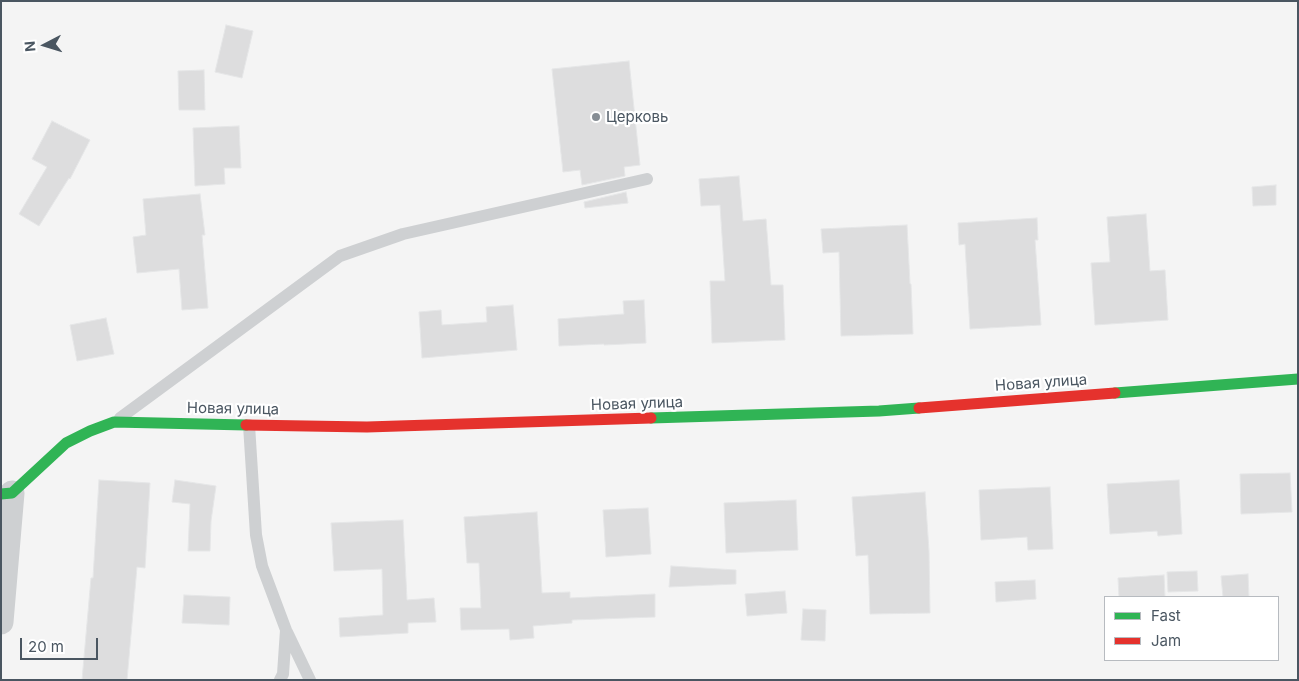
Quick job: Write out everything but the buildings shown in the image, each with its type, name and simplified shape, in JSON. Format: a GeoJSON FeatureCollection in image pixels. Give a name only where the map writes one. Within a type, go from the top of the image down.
{"type":"FeatureCollection","features":[{"type":"Feature","properties":{"kind":"street","name":"Новая улица"},"geometry":{"type":"LineString","coordinates":[[6,493],[66,443],[90,430],[114,422],[367,428],[880,411],[1298,379]]}},
{"type":"Feature","properties":{"kind":"street"},"geometry":{"type":"LineString","coordinates":[[1,622],[6,493]]}},
{"type":"Feature","properties":{"kind":"lane"},"geometry":{"type":"LineString","coordinates":[[114,422],[340,256],[403,234],[646,178]]}},
{"type":"Feature","properties":{"kind":"lane"},"geometry":{"type":"LineString","coordinates":[[249,425],[256,535],[262,566],[286,630],[310,680]]}},
{"type":"Feature","properties":{"kind":"lane"},"geometry":{"type":"LineString","coordinates":[[280,680],[283,674],[286,630]]}},
{"type":"Feature","properties":{"kind":"traffic: fast"},"geometry":{"type":"LineString","coordinates":[[1115,393],[1298,379]]}},
{"type":"Feature","properties":{"kind":"traffic: fast"},"geometry":{"type":"LineString","coordinates":[[651,418],[879,411],[919,408]]}},
{"type":"Feature","properties":{"kind":"traffic: fast"},"geometry":{"type":"LineString","coordinates":[[1,494],[12,493],[66,443],[114,422],[246,425]]}},
{"type":"Feature","properties":{"kind":"traffic: jam"},"geometry":{"type":"LineString","coordinates":[[919,408],[1115,393]]}},
{"type":"Feature","properties":{"kind":"traffic: jam"},"geometry":{"type":"LineString","coordinates":[[246,425],[367,427],[651,418]]}},
{"type":"Feature","properties":{"kind":"place","name":"Церковь"},"geometry":{"type":"Point","coordinates":[596,117]}}]}
